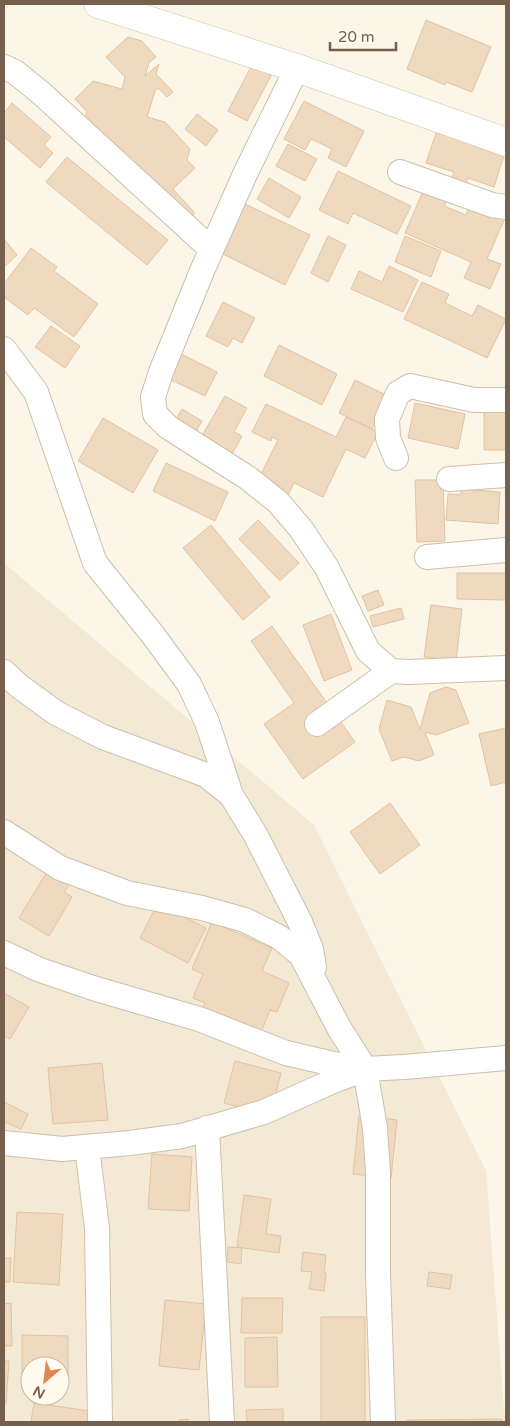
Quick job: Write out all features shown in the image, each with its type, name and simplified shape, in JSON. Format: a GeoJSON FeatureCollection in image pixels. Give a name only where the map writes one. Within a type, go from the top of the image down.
{"type":"FeatureCollection","features":[{"type":"Feature","properties":{"kind":"street"},"geometry":{"type":"LineString","coordinates":[[98,4],[297,68],[506,142]]}},
{"type":"Feature","properties":{"kind":"street"},"geometry":{"type":"LineString","coordinates":[[4,68],[15,72],[41,94],[212,249]]}},
{"type":"Feature","properties":{"kind":"street"},"geometry":{"type":"LineString","coordinates":[[297,68],[245,174],[161,372],[153,397],[155,414],[168,427],[248,478],[278,502],[301,528],[327,568],[368,651],[390,671]]}},
{"type":"Feature","properties":{"kind":"street"},"geometry":{"type":"LineString","coordinates":[[400,172],[492,205],[506,207]]}},
{"type":"Feature","properties":{"kind":"street"},"geometry":{"type":"LineString","coordinates":[[4,349],[36,392],[95,563],[153,635],[189,684],[207,722],[231,795],[255,834],[300,922],[311,949],[319,992]]}},
{"type":"Feature","properties":{"kind":"street"},"geometry":{"type":"LineString","coordinates":[[396,458],[388,438],[388,419],[398,392],[410,386],[474,400],[506,400]]}},
{"type":"Feature","properties":{"kind":"street"},"geometry":{"type":"LineString","coordinates":[[448,478],[506,475]]}},
{"type":"Feature","properties":{"kind":"street"},"geometry":{"type":"LineString","coordinates":[[427,557],[506,550]]}},
{"type":"Feature","properties":{"kind":"street"},"geometry":{"type":"LineString","coordinates":[[317,724],[390,671],[506,668]]}},
{"type":"Feature","properties":{"kind":"street"},"geometry":{"type":"LineString","coordinates":[[4,672],[19,686],[56,713],[103,737],[206,775],[231,795]]}},
{"type":"Feature","properties":{"kind":"street"},"geometry":{"type":"LineString","coordinates":[[4,832],[60,868],[127,893],[202,908],[245,920],[280,937],[301,955],[339,1028],[365,1069],[375,1128],[378,1173],[378,1274],[383,1422]]}},
{"type":"Feature","properties":{"kind":"street"},"geometry":{"type":"LineString","coordinates":[[4,953],[40,970],[93,988],[199,1019],[286,1053],[329,1063],[365,1069],[506,1058]]}},
{"type":"Feature","properties":{"kind":"street"},"geometry":{"type":"LineString","coordinates":[[4,1144],[62,1149],[182,1136],[264,1112],[365,1069]]}},
{"type":"Feature","properties":{"kind":"street"},"geometry":{"type":"LineString","coordinates":[[207,1128],[222,1422]]}},
{"type":"Feature","properties":{"kind":"street"},"geometry":{"type":"LineString","coordinates":[[87,1147],[97,1228],[100,1422]]}},
{"type":"Feature","properties":{"kind":"shaded area"},"geometry":{"type":"Polygon","coordinates":[[[4,563],[314,825],[486,1171],[505,1422],[4,1422],[4,563]]]}},
{"type":"Feature","properties":{"kind":"building"},"geometry":{"type":"Polygon","coordinates":[[[426,20],[491,47],[472,92],[446,82],[445,85],[407,69],[426,20]]]}},
{"type":"Feature","properties":{"kind":"building"},"geometry":{"type":"Polygon","coordinates":[[[128,37],[142,41],[156,57],[149,63],[145,76],[159,64],[156,74],[173,92],[167,97],[158,88],[155,91],[147,117],[165,122],[190,149],[187,160],[195,168],[173,189],[194,212],[190,226],[85,118],[87,112],[75,99],[93,81],[122,89],[125,77],[106,57],[128,37]]]}},
{"type":"Feature","properties":{"kind":"building"},"geometry":{"type":"Polygon","coordinates":[[[253,63],[272,74],[247,121],[228,111],[253,63]]]}},
{"type":"Feature","properties":{"kind":"building"},"geometry":{"type":"Polygon","coordinates":[[[304,101],[364,131],[346,167],[328,158],[332,149],[311,139],[305,150],[284,139],[304,101]]]}},
{"type":"Feature","properties":{"kind":"building"},"geometry":{"type":"Polygon","coordinates":[[[12,103],[51,137],[44,145],[53,153],[40,168],[4,137],[4,113],[12,103]]]}},
{"type":"Feature","properties":{"kind":"building"},"geometry":{"type":"Polygon","coordinates":[[[197,114],[218,130],[206,146],[185,129],[197,114]]]}},
{"type":"Feature","properties":{"kind":"building"},"geometry":{"type":"Polygon","coordinates":[[[439,124],[506,149],[494,187],[468,178],[463,191],[449,186],[454,172],[426,163],[439,124]]]}},
{"type":"Feature","properties":{"kind":"building"},"geometry":{"type":"Polygon","coordinates":[[[288,144],[317,159],[305,181],[276,166],[288,144]]]}},
{"type":"Feature","properties":{"kind":"building"},"geometry":{"type":"Polygon","coordinates":[[[67,157],[168,240],[147,265],[46,182],[67,157]]]}},
{"type":"Feature","properties":{"kind":"building"},"geometry":{"type":"Polygon","coordinates":[[[338,171],[411,206],[397,234],[353,213],[348,224],[319,210],[338,171]]]}},
{"type":"Feature","properties":{"kind":"building"},"geometry":{"type":"Polygon","coordinates":[[[429,177],[452,187],[444,206],[466,215],[472,201],[506,216],[487,259],[501,264],[490,289],[464,278],[471,262],[405,233],[429,177]]]}},
{"type":"Feature","properties":{"kind":"building"},"geometry":{"type":"Polygon","coordinates":[[[269,178],[301,197],[289,218],[257,199],[269,178]]]}},
{"type":"Feature","properties":{"kind":"building"},"geometry":{"type":"Polygon","coordinates":[[[245,204],[310,235],[285,285],[221,253],[245,204]]]}},
{"type":"Feature","properties":{"kind":"building"},"geometry":{"type":"Polygon","coordinates":[[[328,236],[346,245],[328,282],[311,273],[328,236]]]}},
{"type":"Feature","properties":{"kind":"building"},"geometry":{"type":"Polygon","coordinates":[[[405,236],[441,251],[431,277],[395,262],[405,236]]]}},
{"type":"Feature","properties":{"kind":"building"},"geometry":{"type":"Polygon","coordinates":[[[4,239],[17,255],[4,267],[4,239]]]}},
{"type":"Feature","properties":{"kind":"building"},"geometry":{"type":"Polygon","coordinates":[[[31,248],[57,267],[54,271],[98,304],[74,337],[34,308],[28,315],[4,297],[4,284],[31,248]]]}},
{"type":"Feature","properties":{"kind":"building"},"geometry":{"type":"Polygon","coordinates":[[[389,266],[418,280],[403,312],[351,289],[359,271],[382,282],[389,266]]]}},
{"type":"Feature","properties":{"kind":"building"},"geometry":{"type":"Polygon","coordinates":[[[422,282],[449,294],[445,303],[472,316],[478,305],[506,319],[487,358],[404,319],[422,282]]]}},
{"type":"Feature","properties":{"kind":"building"},"geometry":{"type":"Polygon","coordinates":[[[223,302],[255,318],[242,343],[233,338],[228,347],[206,336],[223,302]]]}},
{"type":"Feature","properties":{"kind":"building"},"geometry":{"type":"Polygon","coordinates":[[[51,326],[80,346],[65,368],[35,347],[51,326]]]}},
{"type":"Feature","properties":{"kind":"building"},"geometry":{"type":"Polygon","coordinates":[[[279,345],[337,374],[322,405],[264,376],[279,345]]]}},
{"type":"Feature","properties":{"kind":"building"},"geometry":{"type":"Polygon","coordinates":[[[179,353],[217,372],[205,396],[167,378],[179,353]]]}},
{"type":"Feature","properties":{"kind":"building"},"geometry":{"type":"Polygon","coordinates":[[[355,380],[388,396],[372,429],[339,413],[355,380]]]}},
{"type":"Feature","properties":{"kind":"building"},"geometry":{"type":"Polygon","coordinates":[[[225,396],[247,408],[234,432],[242,436],[227,463],[196,446],[225,396]]]}},
{"type":"Feature","properties":{"kind":"building"},"geometry":{"type":"Polygon","coordinates":[[[415,403],[465,414],[458,449],[408,438],[415,403]]]}},
{"type":"Feature","properties":{"kind":"building"},"geometry":{"type":"Polygon","coordinates":[[[484,403],[506,403],[506,450],[484,450],[484,403]]]}},
{"type":"Feature","properties":{"kind":"building"},"geometry":{"type":"Polygon","coordinates":[[[266,404],[336,437],[346,417],[378,432],[365,458],[346,449],[323,497],[294,483],[286,499],[256,484],[278,440],[272,437],[271,441],[252,432],[266,404]]]}},
{"type":"Feature","properties":{"kind":"building"},"geometry":{"type":"Polygon","coordinates":[[[182,409],[202,421],[190,442],[170,430],[182,409]]]}},
{"type":"Feature","properties":{"kind":"building"},"geometry":{"type":"Polygon","coordinates":[[[103,418],[158,450],[133,493],[78,461],[103,418]]]}},
{"type":"Feature","properties":{"kind":"building"},"geometry":{"type":"Polygon","coordinates":[[[166,463],[228,492],[215,521],[153,491],[166,463]]]}},
{"type":"Feature","properties":{"kind":"building"},"geometry":{"type":"Polygon","coordinates":[[[415,480],[443,480],[445,541],[417,542],[415,480]]]}},
{"type":"Feature","properties":{"kind":"building"},"geometry":{"type":"Polygon","coordinates":[[[461,489],[500,492],[498,524],[446,520],[448,494],[461,495],[461,489]]]}},
{"type":"Feature","properties":{"kind":"building"},"geometry":{"type":"Polygon","coordinates":[[[258,520],[299,563],[280,581],[239,539],[258,520]]]}},
{"type":"Feature","properties":{"kind":"building"},"geometry":{"type":"Polygon","coordinates":[[[211,525],[270,597],[243,620],[183,548],[211,525]]]}},
{"type":"Feature","properties":{"kind":"building"},"geometry":{"type":"Polygon","coordinates":[[[457,573],[506,573],[506,600],[457,599],[457,573]]]}},
{"type":"Feature","properties":{"kind":"building"},"geometry":{"type":"Polygon","coordinates":[[[378,590],[384,605],[368,611],[362,596],[378,590]]]}},
{"type":"Feature","properties":{"kind":"building"},"geometry":{"type":"Polygon","coordinates":[[[431,605],[462,609],[456,661],[424,657],[431,605]]]}},
{"type":"Feature","properties":{"kind":"building"},"geometry":{"type":"Polygon","coordinates":[[[401,608],[404,619],[373,627],[370,616],[401,608]]]}},
{"type":"Feature","properties":{"kind":"building"},"geometry":{"type":"Polygon","coordinates":[[[331,614],[352,670],[324,681],[303,625],[331,614]]]}},
{"type":"Feature","properties":{"kind":"building"},"geometry":{"type":"Polygon","coordinates":[[[272,626],[355,742],[303,779],[264,724],[294,703],[251,641],[272,626]]]}},
{"type":"Feature","properties":{"kind":"building"},"geometry":{"type":"Polygon","coordinates":[[[446,687],[456,690],[469,723],[436,735],[425,732],[434,755],[419,761],[404,757],[392,761],[379,729],[387,700],[411,707],[420,729],[430,693],[446,687]]]}},
{"type":"Feature","properties":{"kind":"building"},"geometry":{"type":"Polygon","coordinates":[[[506,728],[506,782],[491,786],[479,734],[506,728]]]}},
{"type":"Feature","properties":{"kind":"building"},"geometry":{"type":"Polygon","coordinates":[[[390,803],[420,845],[380,874],[350,832],[390,803]]]}},
{"type":"Feature","properties":{"kind":"building"},"geometry":{"type":"Polygon","coordinates":[[[48,870],[70,884],[64,892],[72,897],[49,936],[19,918],[48,870]]]}},
{"type":"Feature","properties":{"kind":"building"},"geometry":{"type":"Polygon","coordinates":[[[158,903],[206,928],[188,963],[140,938],[158,903]]]}},
{"type":"Feature","properties":{"kind":"building"},"geometry":{"type":"Polygon","coordinates":[[[212,922],[272,948],[262,971],[289,983],[277,1012],[270,1010],[259,1037],[201,1013],[205,1003],[193,998],[203,974],[192,969],[212,922]]]}},
{"type":"Feature","properties":{"kind":"building"},"geometry":{"type":"Polygon","coordinates":[[[4,993],[29,1007],[10,1039],[4,1036],[4,993]]]}},
{"type":"Feature","properties":{"kind":"building"},"geometry":{"type":"Polygon","coordinates":[[[235,1061],[281,1073],[270,1116],[224,1103],[235,1061]]]}},
{"type":"Feature","properties":{"kind":"building"},"geometry":{"type":"Polygon","coordinates":[[[102,1063],[108,1120],[53,1124],[48,1068],[102,1063]]]}},
{"type":"Feature","properties":{"kind":"building"},"geometry":{"type":"Polygon","coordinates":[[[4,1102],[28,1114],[21,1129],[5,1122],[4,1124],[4,1102]]]}},
{"type":"Feature","properties":{"kind":"building"},"geometry":{"type":"Polygon","coordinates":[[[359,1115],[397,1120],[391,1178],[353,1174],[359,1115]]]}},
{"type":"Feature","properties":{"kind":"building"},"geometry":{"type":"Polygon","coordinates":[[[152,1154],[192,1157],[189,1211],[148,1209],[152,1154]]]}},
{"type":"Feature","properties":{"kind":"building"},"geometry":{"type":"Polygon","coordinates":[[[244,1195],[271,1199],[266,1234],[281,1236],[279,1253],[237,1247],[244,1195]]]}},
{"type":"Feature","properties":{"kind":"building"},"geometry":{"type":"Polygon","coordinates":[[[17,1212],[63,1214],[59,1285],[13,1282],[17,1212]]]}},
{"type":"Feature","properties":{"kind":"building"},"geometry":{"type":"Polygon","coordinates":[[[228,1247],[242,1248],[241,1264],[227,1262],[228,1247]]]}},
{"type":"Feature","properties":{"kind":"building"},"geometry":{"type":"Polygon","coordinates":[[[303,1252],[326,1255],[324,1291],[309,1289],[312,1272],[301,1271],[303,1252]]]}},
{"type":"Feature","properties":{"kind":"building"},"geometry":{"type":"Polygon","coordinates":[[[4,1258],[11,1258],[10,1282],[4,1282],[4,1258]]]}},
{"type":"Feature","properties":{"kind":"building"},"geometry":{"type":"Polygon","coordinates":[[[429,1272],[452,1275],[450,1289],[427,1286],[429,1272]]]}},
{"type":"Feature","properties":{"kind":"building"},"geometry":{"type":"Polygon","coordinates":[[[242,1298],[283,1298],[282,1333],[241,1333],[242,1298]]]}},
{"type":"Feature","properties":{"kind":"building"},"geometry":{"type":"Polygon","coordinates":[[[165,1300],[206,1304],[199,1370],[159,1366],[165,1300]]]}},
{"type":"Feature","properties":{"kind":"building"},"geometry":{"type":"Polygon","coordinates":[[[11,1303],[12,1346],[4,1346],[4,1304],[11,1303]]]}},
{"type":"Feature","properties":{"kind":"building"},"geometry":{"type":"Polygon","coordinates":[[[321,1317],[365,1317],[365,1422],[321,1422],[321,1317]]]}},
{"type":"Feature","properties":{"kind":"building"},"geometry":{"type":"Polygon","coordinates":[[[22,1335],[68,1336],[68,1356],[22,1356],[22,1335]]]}},
{"type":"Feature","properties":{"kind":"building"},"geometry":{"type":"Polygon","coordinates":[[[277,1337],[278,1387],[245,1387],[245,1338],[277,1337]]]}},
{"type":"Feature","properties":{"kind":"building"},"geometry":{"type":"Polygon","coordinates":[[[4,1361],[9,1361],[6,1403],[4,1403],[4,1361]]]}},
{"type":"Feature","properties":{"kind":"building"},"geometry":{"type":"Polygon","coordinates":[[[34,1406],[55,1406],[90,1411],[89,1422],[31,1422],[34,1406]]]}},
{"type":"Feature","properties":{"kind":"building"},"geometry":{"type":"Polygon","coordinates":[[[283,1409],[283,1422],[247,1422],[246,1410],[283,1409]]]}},
{"type":"Feature","properties":{"kind":"building"},"geometry":{"type":"Polygon","coordinates":[[[188,1419],[188,1422],[179,1422],[179,1420],[188,1419]]]}},
{"type":"Feature","properties":{"kind":"building"},"geometry":{"type":"Polygon","coordinates":[[[502,1419],[502,1422],[407,1422],[407,1420],[502,1419]]]}}]}
